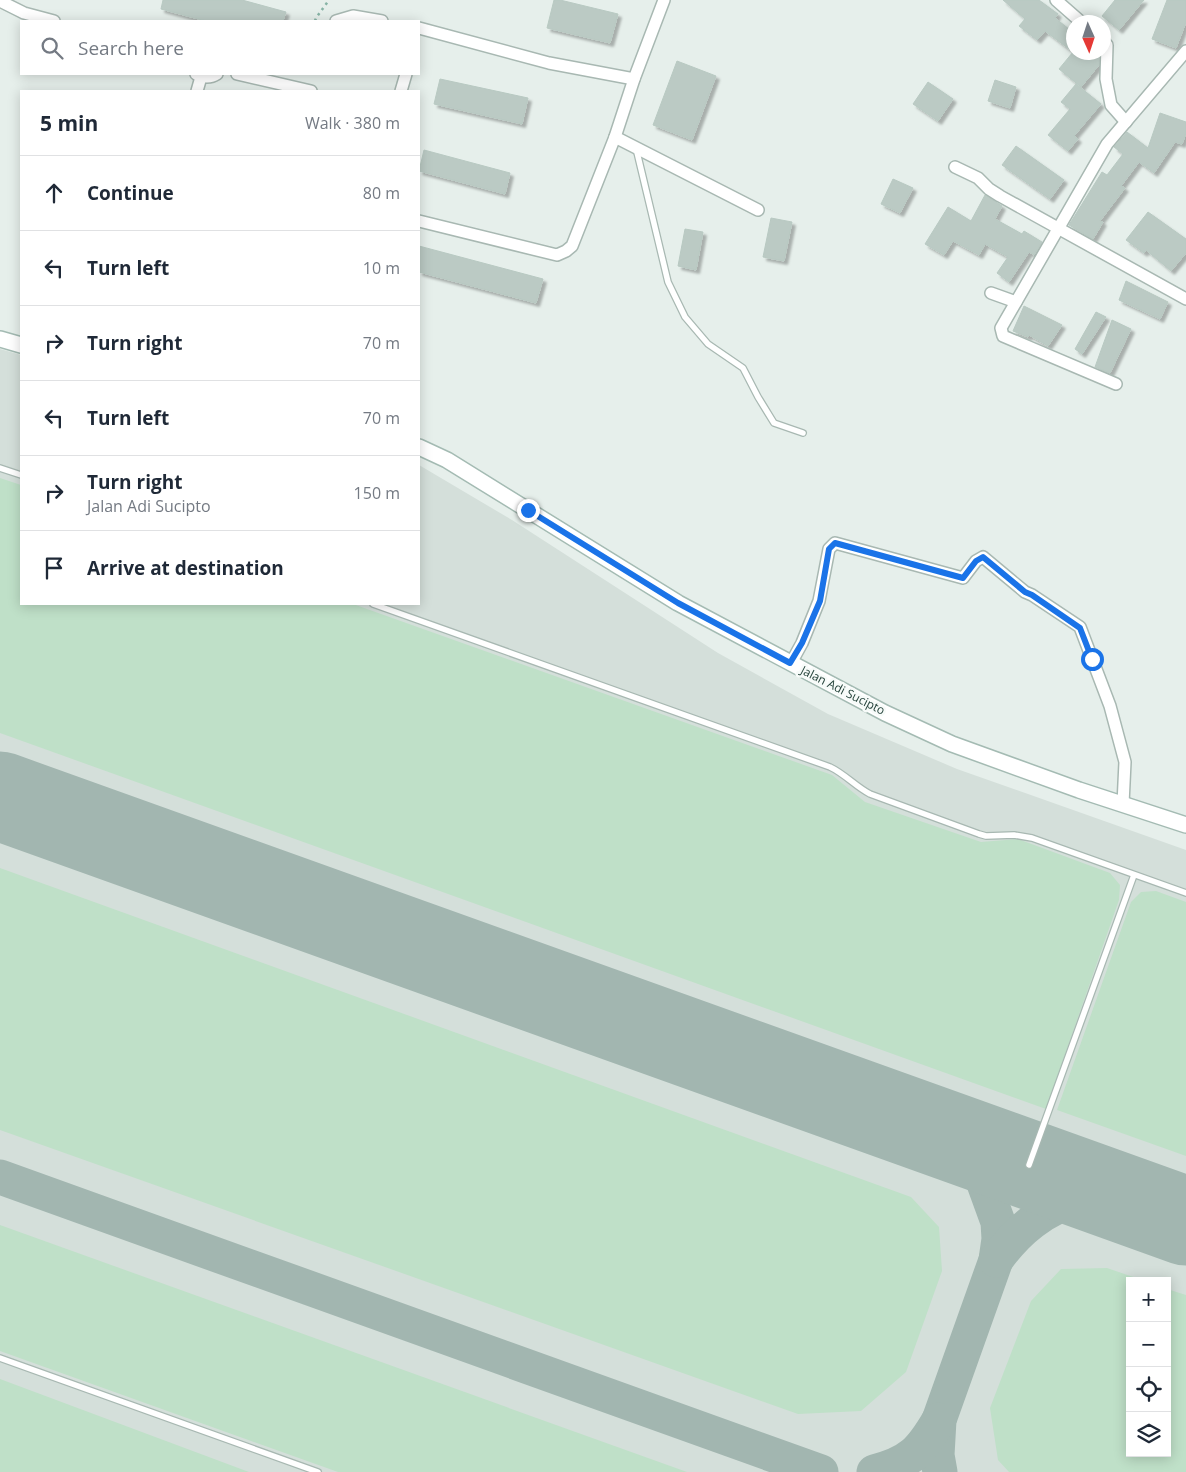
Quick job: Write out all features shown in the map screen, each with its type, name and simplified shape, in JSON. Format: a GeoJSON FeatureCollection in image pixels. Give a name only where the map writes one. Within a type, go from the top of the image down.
{"type":"FeatureCollection","features":[{"type":"Feature","properties":{"kind":"street"},"geometry":{"type":"LineString","coordinates":[[420,221],[557,255],[572,246],[615,137],[634,79],[664,0]]}},
{"type":"Feature","properties":{"kind":"street"},"geometry":{"type":"LineString","coordinates":[[1056,0],[1074,15]]}},
{"type":"Feature","properties":{"kind":"street"},"geometry":{"type":"LineString","coordinates":[[1,1],[24,13],[50,20]]}},
{"type":"Feature","properties":{"kind":"street"},"geometry":{"type":"LineString","coordinates":[[339,20],[353,16],[376,20]]}},
{"type":"Feature","properties":{"kind":"street"},"geometry":{"type":"LineString","coordinates":[[420,31],[549,63],[634,79]]}},
{"type":"Feature","properties":{"kind":"street"},"geometry":{"type":"LineString","coordinates":[[1116,384],[1002,336],[1001,328],[1107,144],[1186,51]]}},
{"type":"Feature","properties":{"kind":"street"},"geometry":{"type":"LineString","coordinates":[[1107,60],[1106,79],[1111,105],[1126,122]]}},
{"type":"Feature","properties":{"kind":"street"},"geometry":{"type":"LineString","coordinates":[[197,90],[198,75],[213,77],[216,75]]}},
{"type":"Feature","properties":{"kind":"street"},"geometry":{"type":"LineString","coordinates":[[247,75],[308,90]]}},
{"type":"Feature","properties":{"kind":"street"},"geometry":{"type":"LineString","coordinates":[[401,90],[406,75]]}},
{"type":"Feature","properties":{"kind":"street"},"geometry":{"type":"LineString","coordinates":[[615,137],[758,210]]}},
{"type":"Feature","properties":{"kind":"street"},"geometry":{"type":"LineString","coordinates":[[954,168],[978,178],[989,189],[1186,299]]}},
{"type":"Feature","properties":{"kind":"street"},"geometry":{"type":"LineString","coordinates":[[991,293],[1016,302]]}},
{"type":"Feature","properties":{"kind":"street"},"geometry":{"type":"LineString","coordinates":[[0,339],[20,345]]}},
{"type":"Feature","properties":{"kind":"street","name":"Jalan Adi Sucipto"},"geometry":{"type":"LineString","coordinates":[[420,447],[447,460],[678,603],[885,712],[952,744],[1186,826]]}},
{"type":"Feature","properties":{"kind":"street"},"geometry":{"type":"LineString","coordinates":[[790,663],[802,643],[820,601],[829,549],[835,543],[963,578],[976,561],[983,557],[1025,592],[1080,628],[1110,706],[1125,762],[1122,804]]}},
{"type":"Feature","properties":{"kind":"lane"},"geometry":{"type":"LineString","coordinates":[[636,148],[668,282],[685,317],[708,344],[743,368],[758,398],[774,423],[803,433]]}},
{"type":"Feature","properties":{"kind":"lane"},"geometry":{"type":"LineString","coordinates":[[0,468],[20,475]]}},
{"type":"Feature","properties":{"kind":"lane"},"geometry":{"type":"LineString","coordinates":[[376,605],[830,767],[842,773],[870,794],[979,834],[1023,836],[1186,893]]}},
{"type":"Feature","properties":{"kind":"lane"},"geometry":{"type":"LineString","coordinates":[[1029,1165],[1134,875]]}},
{"type":"Feature","properties":{"kind":"lane"},"geometry":{"type":"LineString","coordinates":[[0,1358],[318,1472]]}},
{"type":"Feature","properties":{"kind":"path"},"geometry":{"type":"LineString","coordinates":[[315,20],[329,0]]}},
{"type":"Feature","properties":{"kind":"shaded area"},"geometry":{"type":"Polygon","coordinates":[[[0,349],[20,355],[20,605],[420,605],[420,466],[512,520],[718,653],[828,714],[957,769],[1186,850],[1186,1472],[0,1472],[0,349]]]}},
{"type":"Feature","properties":{"kind":"green space"},"geometry":{"type":"Polygon","coordinates":[[[0,478],[20,485],[20,605],[356,605],[832,775],[865,802],[981,842],[1018,839],[1110,873],[1120,885],[1119,900],[1046,1109],[0,733],[0,478]]]}},
{"type":"Feature","properties":{"kind":"green space"},"geometry":{"type":"Polygon","coordinates":[[[0,868],[911,1197],[939,1227],[942,1271],[906,1372],[861,1411],[798,1414],[0,1130],[0,868]]]}},
{"type":"Feature","properties":{"kind":"green space"},"geometry":{"type":"Polygon","coordinates":[[[1156,891],[1186,902],[1186,1156],[1057,1110],[1131,902],[1141,892],[1156,891]]]}},
{"type":"Feature","properties":{"kind":"green space"},"geometry":{"type":"Polygon","coordinates":[[[0,1225],[687,1472],[338,1472],[0,1351],[0,1225]]]}},
{"type":"Feature","properties":{"kind":"green space"},"geometry":{"type":"Polygon","coordinates":[[[1107,1268],[1133,1277],[1126,1277],[1126,1457],[1171,1457],[1171,1290],[1186,1295],[1186,1472],[1009,1472],[998,1460],[990,1408],[1031,1301],[1061,1269],[1107,1268]]]}},
{"type":"Feature","properties":{"kind":"green space"},"geometry":{"type":"Polygon","coordinates":[[[0,1379],[249,1472],[0,1472],[0,1379]]]}},
{"type":"Feature","properties":{"kind":"building"},"geometry":{"type":"Polygon","coordinates":[[[163,0],[242,0],[286,12],[283,20],[202,20],[161,9],[163,0]]]}},
{"type":"Feature","properties":{"kind":"building"},"geometry":{"type":"Polygon","coordinates":[[[554,0],[618,14],[610,43],[547,28],[554,0]]]}},
{"type":"Feature","properties":{"kind":"building"},"geometry":{"type":"Polygon","coordinates":[[[1003,0],[1039,0],[1058,14],[1055,18],[1066,27],[1066,47],[1045,31],[1037,40],[1019,26],[1025,19],[1003,0]]]}},
{"type":"Feature","properties":{"kind":"building"},"geometry":{"type":"Polygon","coordinates":[[[1115,0],[1144,0],[1119,30],[1111,23],[1111,15],[1103,15],[1115,0]]]}},
{"type":"Feature","properties":{"kind":"building"},"geometry":{"type":"Polygon","coordinates":[[[1167,0],[1186,0],[1186,22],[1176,48],[1152,39],[1167,0]]]}},
{"type":"Feature","properties":{"kind":"building"},"geometry":{"type":"Polygon","coordinates":[[[1066,60],[1099,60],[1099,65],[1081,87],[1059,69],[1066,60]]]}},
{"type":"Feature","properties":{"kind":"building"},"geometry":{"type":"Polygon","coordinates":[[[677,61],[716,76],[692,140],[653,125],[677,61]]]}},
{"type":"Feature","properties":{"kind":"building"},"geometry":{"type":"Polygon","coordinates":[[[440,79],[528,98],[522,124],[434,104],[440,79]]]}},
{"type":"Feature","properties":{"kind":"building"},"geometry":{"type":"Polygon","coordinates":[[[995,80],[1016,87],[1010,108],[988,101],[995,80]]]}},
{"type":"Feature","properties":{"kind":"building"},"geometry":{"type":"Polygon","coordinates":[[[928,82],[953,99],[938,121],[913,104],[928,82]]]}},
{"type":"Feature","properties":{"kind":"building"},"geometry":{"type":"Polygon","coordinates":[[[1076,84],[1101,104],[1074,136],[1078,139],[1068,151],[1048,135],[1070,109],[1061,102],[1076,84]]]}},
{"type":"Feature","properties":{"kind":"building"},"geometry":{"type":"Polygon","coordinates":[[[1160,113],[1186,122],[1186,133],[1182,144],[1175,142],[1154,173],[1139,162],[1121,186],[1125,188],[1100,221],[1103,222],[1093,239],[1069,225],[1102,172],[1107,175],[1123,154],[1114,147],[1127,132],[1148,148],[1160,113]]]}},
{"type":"Feature","properties":{"kind":"building"},"geometry":{"type":"Polygon","coordinates":[[[1016,146],[1064,180],[1050,199],[1002,165],[1016,146]]]}},
{"type":"Feature","properties":{"kind":"building"},"geometry":{"type":"Polygon","coordinates":[[[424,150],[510,173],[505,194],[420,171],[424,150]]]}},
{"type":"Feature","properties":{"kind":"building"},"geometry":{"type":"Polygon","coordinates":[[[893,179],[913,188],[900,213],[881,204],[893,179]]]}},
{"type":"Feature","properties":{"kind":"building"},"geometry":{"type":"Polygon","coordinates":[[[985,195],[1002,206],[995,219],[1022,234],[1024,231],[1042,242],[1034,255],[1029,252],[1009,282],[997,273],[1008,257],[985,244],[979,255],[953,241],[944,255],[925,244],[948,207],[971,221],[985,195]]]}},
{"type":"Feature","properties":{"kind":"building"},"geometry":{"type":"Polygon","coordinates":[[[1148,212],[1186,239],[1186,253],[1171,271],[1146,250],[1144,253],[1126,240],[1148,212]]]}},
{"type":"Feature","properties":{"kind":"building"},"geometry":{"type":"Polygon","coordinates":[[[771,218],[792,222],[784,261],[763,257],[771,218]]]}},
{"type":"Feature","properties":{"kind":"building"},"geometry":{"type":"Polygon","coordinates":[[[685,229],[703,232],[696,270],[678,266],[685,229]]]}},
{"type":"Feature","properties":{"kind":"building"},"geometry":{"type":"Polygon","coordinates":[[[420,246],[543,279],[536,303],[420,272],[420,246]]]}},
{"type":"Feature","properties":{"kind":"building"},"geometry":{"type":"Polygon","coordinates":[[[1126,281],[1168,302],[1160,319],[1119,300],[1126,281]]]}},
{"type":"Feature","properties":{"kind":"building"},"geometry":{"type":"Polygon","coordinates":[[[1024,306],[1062,325],[1048,346],[1029,335],[1028,337],[1013,331],[1024,306]]]}},
{"type":"Feature","properties":{"kind":"building"},"geometry":{"type":"Polygon","coordinates":[[[1096,312],[1106,317],[1082,354],[1075,349],[1096,312]]]}},
{"type":"Feature","properties":{"kind":"building"},"geometry":{"type":"Polygon","coordinates":[[[1112,320],[1131,329],[1110,373],[1095,367],[1112,320]]]}},
{"type":"Feature","properties":{"kind":"taxiway"},"geometry":{"type":"LineString","coordinates":[[931,1130],[966,1155],[982,1178],[998,1222],[999,1239],[996,1260],[939,1420],[937,1455],[940,1472]]}},
{"type":"Feature","properties":{"kind":"taxiway"},"geometry":{"type":"LineString","coordinates":[[0,1177],[821,1472]]}},
{"type":"Feature","properties":{"kind":"taxiway"},"geometry":{"type":"LineString","coordinates":[[996,1260],[1022,1230],[1043,1214],[1067,1203],[1085,1199],[1119,1198]]}},
{"type":"Feature","properties":{"kind":"taxiway"},"geometry":{"type":"LineString","coordinates":[[874,1472],[906,1460],[920,1448],[939,1420]]}},
{"type":"Feature","properties":{"kind":"runway"},"geometry":{"type":"LineString","coordinates":[[0,796],[1186,1221]]}},
{"type":"Feature","properties":{"kind":"route"},"geometry":{"type":"LineString","coordinates":[[528,510],[678,603],[790,663],[802,643],[820,601],[829,549],[835,543],[963,578],[976,561],[983,557],[1025,592],[1080,628],[1092,659]]}}]}
